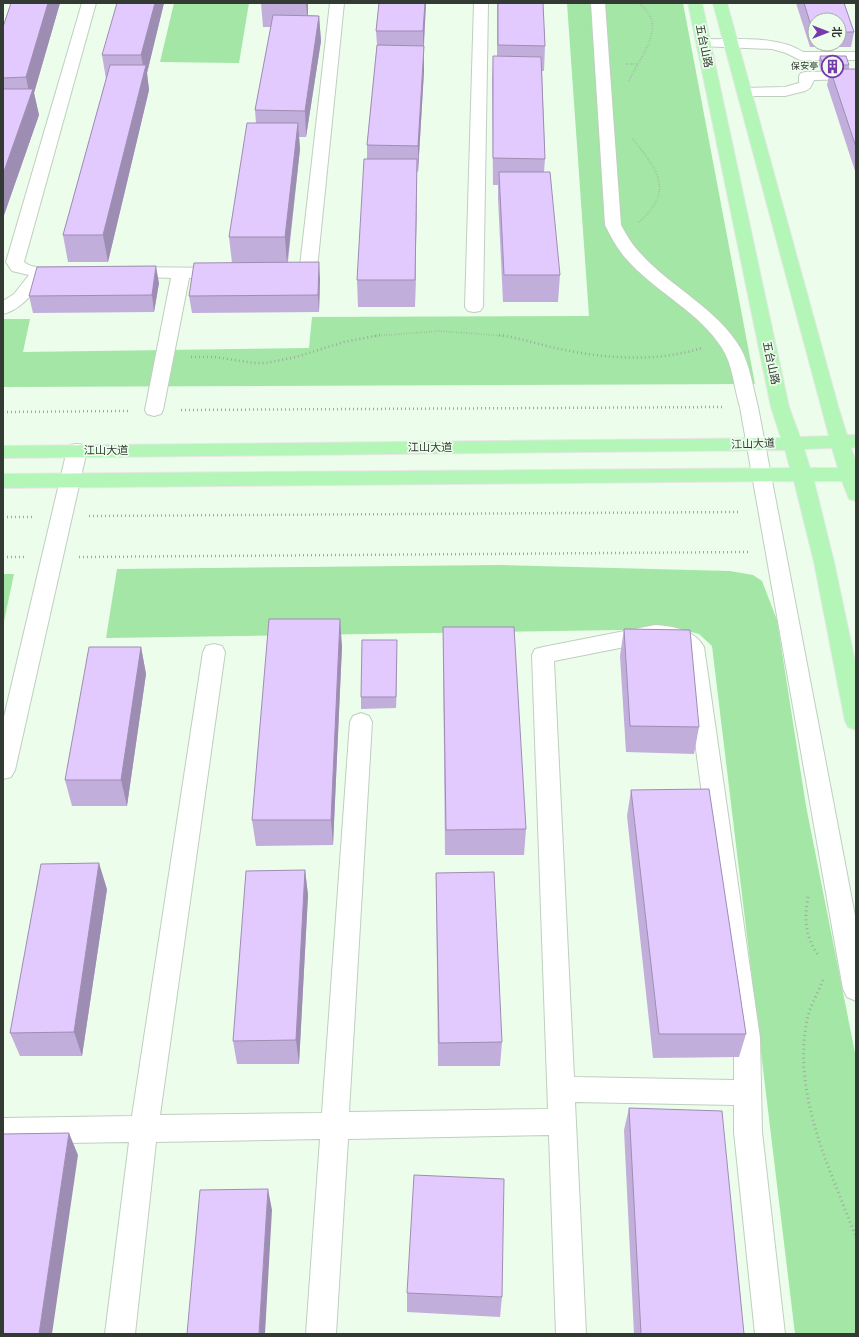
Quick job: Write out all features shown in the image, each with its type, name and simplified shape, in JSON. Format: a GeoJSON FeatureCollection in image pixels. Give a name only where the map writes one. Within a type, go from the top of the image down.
{"type":"FeatureCollection","features":[{"type":"Feature","properties":{"kind":"main road","name":"五台山路"},"geometry":{"type":"LineString","coordinates":[[695,3],[780,406],[793,442],[812,512],[856,721]]}},
{"type":"Feature","properties":{"kind":"main road"},"geometry":{"type":"LineString","coordinates":[[720,3],[829,406],[848,441],[856,494]]}},
{"type":"Feature","properties":{"kind":"main road","name":"江山大道"},"geometry":{"type":"LineString","coordinates":[[3,452],[77,450],[757,445],[793,442],[848,441]]}},
{"type":"Feature","properties":{"kind":"main road"},"geometry":{"type":"LineString","coordinates":[[3,481],[761,473],[853,474]]}},
{"type":"Feature","properties":{"kind":"lane"},"geometry":{"type":"LineString","coordinates":[[79,272],[40,272],[18,267],[15,262],[89,3]]}},
{"type":"Feature","properties":{"kind":"lane"},"geometry":{"type":"LineString","coordinates":[[267,273],[299,273],[308,269],[337,3]]}},
{"type":"Feature","properties":{"kind":"lane"},"geometry":{"type":"LineString","coordinates":[[474,307],[481,3]]}},
{"type":"Feature","properties":{"kind":"lane"},"geometry":{"type":"LineString","coordinates":[[598,3],[613,226],[618,238],[633,256],[697,309],[721,332],[732,349],[749,407],[757,445],[767,512],[856,989]]}},
{"type":"Feature","properties":{"kind":"lane"},"geometry":{"type":"LineString","coordinates":[[704,43],[773,45],[791,50],[800,56],[856,56]]}},
{"type":"Feature","properties":{"kind":"lane"},"geometry":{"type":"LineString","coordinates":[[744,92],[774,92],[799,88],[807,82],[806,76],[856,75]]}},
{"type":"Feature","properties":{"kind":"lane"},"geometry":{"type":"LineString","coordinates":[[3,309],[20,298],[40,272]]}},
{"type":"Feature","properties":{"kind":"lane"},"geometry":{"type":"LineString","coordinates":[[110,272],[236,273]]}},
{"type":"Feature","properties":{"kind":"lane"},"geometry":{"type":"LineString","coordinates":[[154,410],[181,273]]}},
{"type":"Feature","properties":{"kind":"lane"},"geometry":{"type":"LineString","coordinates":[[3,770],[77,450]]}},
{"type":"Feature","properties":{"kind":"lane"},"geometry":{"type":"LineString","coordinates":[[571,1334],[543,654],[655,634],[673,634],[686,640],[693,647],[747,1038],[748,1132],[770,1334]]}},
{"type":"Feature","properties":{"kind":"lane"},"geometry":{"type":"LineString","coordinates":[[120,1334],[144,1129],[214,652]]}},
{"type":"Feature","properties":{"kind":"lane"},"geometry":{"type":"LineString","coordinates":[[321,1334],[361,722]]}},
{"type":"Feature","properties":{"kind":"lane"},"geometry":{"type":"LineString","coordinates":[[562,1090],[747,1093]]}},
{"type":"Feature","properties":{"kind":"lane"},"geometry":{"type":"LineString","coordinates":[[3,1131],[563,1122]]}},
{"type":"Feature","properties":{"kind":"path"},"geometry":{"type":"LineString","coordinates":[[629,83],[640,58],[650,42],[653,23],[648,11],[638,3]]}},
{"type":"Feature","properties":{"kind":"path"},"geometry":{"type":"LineString","coordinates":[[618,238],[647,217],[658,203],[661,191],[658,175],[650,161],[629,135]]}},
{"type":"Feature","properties":{"kind":"path"},"geometry":{"type":"LineString","coordinates":[[164,357],[218,357],[264,364],[279,362],[344,342],[407,333],[446,333],[498,335],[541,343],[572,352],[602,357],[652,357],[683,354],[702,349],[721,332]]}},
{"type":"Feature","properties":{"kind":"path"},"geometry":{"type":"LineString","coordinates":[[3,412],[749,407]]}},
{"type":"Feature","properties":{"kind":"path"},"geometry":{"type":"LineString","coordinates":[[3,517],[767,512]]}},
{"type":"Feature","properties":{"kind":"path"},"geometry":{"type":"LineString","coordinates":[[52,557],[775,552]]}},
{"type":"Feature","properties":{"kind":"path"},"geometry":{"type":"LineString","coordinates":[[823,979],[808,1019],[804,1044],[804,1070],[807,1096],[813,1121],[856,1237]]}},
{"type":"Feature","properties":{"kind":"green space"},"geometry":{"type":"Polygon","coordinates":[[[174,3],[249,3],[239,63],[160,62],[174,3]]]}},
{"type":"Feature","properties":{"kind":"green space"},"geometry":{"type":"Polygon","coordinates":[[[567,3],[683,3],[755,384],[3,387],[3,319],[30,319],[23,352],[309,348],[312,317],[589,316],[567,3]]]}},
{"type":"Feature","properties":{"kind":"green space"},"geometry":{"type":"Polygon","coordinates":[[[501,565],[730,571],[753,575],[762,581],[777,620],[806,806],[856,1058],[856,1334],[795,1334],[712,646],[699,634],[680,629],[106,638],[117,569],[501,565]]]}},
{"type":"Feature","properties":{"kind":"green space"},"geometry":{"type":"Polygon","coordinates":[[[3,574],[14,574],[3,626],[3,574]]]}},
{"type":"Feature","properties":{"kind":"building"},"geometry":{"type":"Polygon","coordinates":[[[11,3],[48,3],[26,77],[3,78],[3,27],[11,3]]]}},
{"type":"Feature","properties":{"kind":"building"},"geometry":{"type":"Polygon","coordinates":[[[117,3],[155,3],[141,55],[102,55],[117,3]]]}},
{"type":"Feature","properties":{"kind":"building"},"geometry":{"type":"Polygon","coordinates":[[[379,3],[425,3],[423,31],[376,31],[379,3]]]}},
{"type":"Feature","properties":{"kind":"building"},"geometry":{"type":"Polygon","coordinates":[[[498,3],[543,3],[545,46],[498,45],[498,3]]]}},
{"type":"Feature","properties":{"kind":"building"},"geometry":{"type":"Polygon","coordinates":[[[804,3],[844,3],[854,32],[847,32],[847,12],[807,13],[804,3]]]}},
{"type":"Feature","properties":{"kind":"building"},"geometry":{"type":"Polygon","coordinates":[[[273,15],[319,16],[305,111],[255,110],[273,15]]]}},
{"type":"Feature","properties":{"kind":"building"},"geometry":{"type":"Polygon","coordinates":[[[377,45],[424,46],[418,146],[367,145],[377,45]]]}},
{"type":"Feature","properties":{"kind":"building"},"geometry":{"type":"Polygon","coordinates":[[[493,56],[541,57],[545,159],[493,158],[493,56]]]}},
{"type":"Feature","properties":{"kind":"building"},"geometry":{"type":"Polygon","coordinates":[[[820,56],[846,56],[849,65],[823,65],[820,56]]]}},
{"type":"Feature","properties":{"kind":"building"},"geometry":{"type":"Polygon","coordinates":[[[110,65],[146,65],[103,235],[63,235],[110,65]]]}},
{"type":"Feature","properties":{"kind":"building"},"geometry":{"type":"Polygon","coordinates":[[[830,69],[856,69],[856,147],[830,69]]]}},
{"type":"Feature","properties":{"kind":"building"},"geometry":{"type":"Polygon","coordinates":[[[3,89],[33,89],[3,174],[3,89]]]}},
{"type":"Feature","properties":{"kind":"building"},"geometry":{"type":"Polygon","coordinates":[[[247,123],[298,123],[285,237],[229,237],[247,123]]]}},
{"type":"Feature","properties":{"kind":"building"},"geometry":{"type":"Polygon","coordinates":[[[364,159],[417,159],[415,280],[357,280],[364,159]]]}},
{"type":"Feature","properties":{"kind":"building"},"geometry":{"type":"Polygon","coordinates":[[[499,172],[550,172],[560,275],[504,275],[499,172]]]}},
{"type":"Feature","properties":{"kind":"building"},"geometry":{"type":"Polygon","coordinates":[[[319,262],[318,295],[189,296],[194,263],[319,262]]]}},
{"type":"Feature","properties":{"kind":"building"},"geometry":{"type":"Polygon","coordinates":[[[156,266],[152,295],[29,296],[37,267],[156,266]]]}},
{"type":"Feature","properties":{"kind":"building"},"geometry":{"type":"Polygon","coordinates":[[[269,619],[340,619],[331,820],[252,820],[269,619]]]}},
{"type":"Feature","properties":{"kind":"building"},"geometry":{"type":"Polygon","coordinates":[[[443,627],[514,627],[526,829],[446,830],[443,627]]]}},
{"type":"Feature","properties":{"kind":"building"},"geometry":{"type":"Polygon","coordinates":[[[624,629],[690,630],[699,727],[630,726],[624,629]]]}},
{"type":"Feature","properties":{"kind":"building"},"geometry":{"type":"Polygon","coordinates":[[[362,640],[397,640],[396,697],[361,697],[362,640]]]}},
{"type":"Feature","properties":{"kind":"building"},"geometry":{"type":"Polygon","coordinates":[[[89,647],[141,647],[121,780],[65,780],[89,647]]]}},
{"type":"Feature","properties":{"kind":"building"},"geometry":{"type":"Polygon","coordinates":[[[709,789],[746,1034],[659,1034],[631,790],[709,789]]]}},
{"type":"Feature","properties":{"kind":"building"},"geometry":{"type":"Polygon","coordinates":[[[99,863],[74,1032],[10,1033],[41,864],[99,863]]]}},
{"type":"Feature","properties":{"kind":"building"},"geometry":{"type":"Polygon","coordinates":[[[305,870],[296,1040],[233,1041],[246,871],[305,870]]]}},
{"type":"Feature","properties":{"kind":"building"},"geometry":{"type":"Polygon","coordinates":[[[494,872],[502,1042],[439,1043],[436,873],[494,872]]]}},
{"type":"Feature","properties":{"kind":"building"},"geometry":{"type":"Polygon","coordinates":[[[629,1108],[722,1111],[744,1334],[641,1334],[629,1108]]]}},
{"type":"Feature","properties":{"kind":"building"},"geometry":{"type":"Polygon","coordinates":[[[69,1133],[39,1334],[3,1334],[3,1134],[69,1133]]]}},
{"type":"Feature","properties":{"kind":"building"},"geometry":{"type":"Polygon","coordinates":[[[414,1175],[504,1179],[502,1297],[407,1293],[414,1175]]]}},
{"type":"Feature","properties":{"kind":"building"},"geometry":{"type":"Polygon","coordinates":[[[268,1189],[259,1334],[187,1334],[200,1190],[268,1189]]]}},
{"type":"Feature","properties":{"kind":"place","name":"保安亭"},"geometry":{"type":"Point","coordinates":[833,66]}}]}
